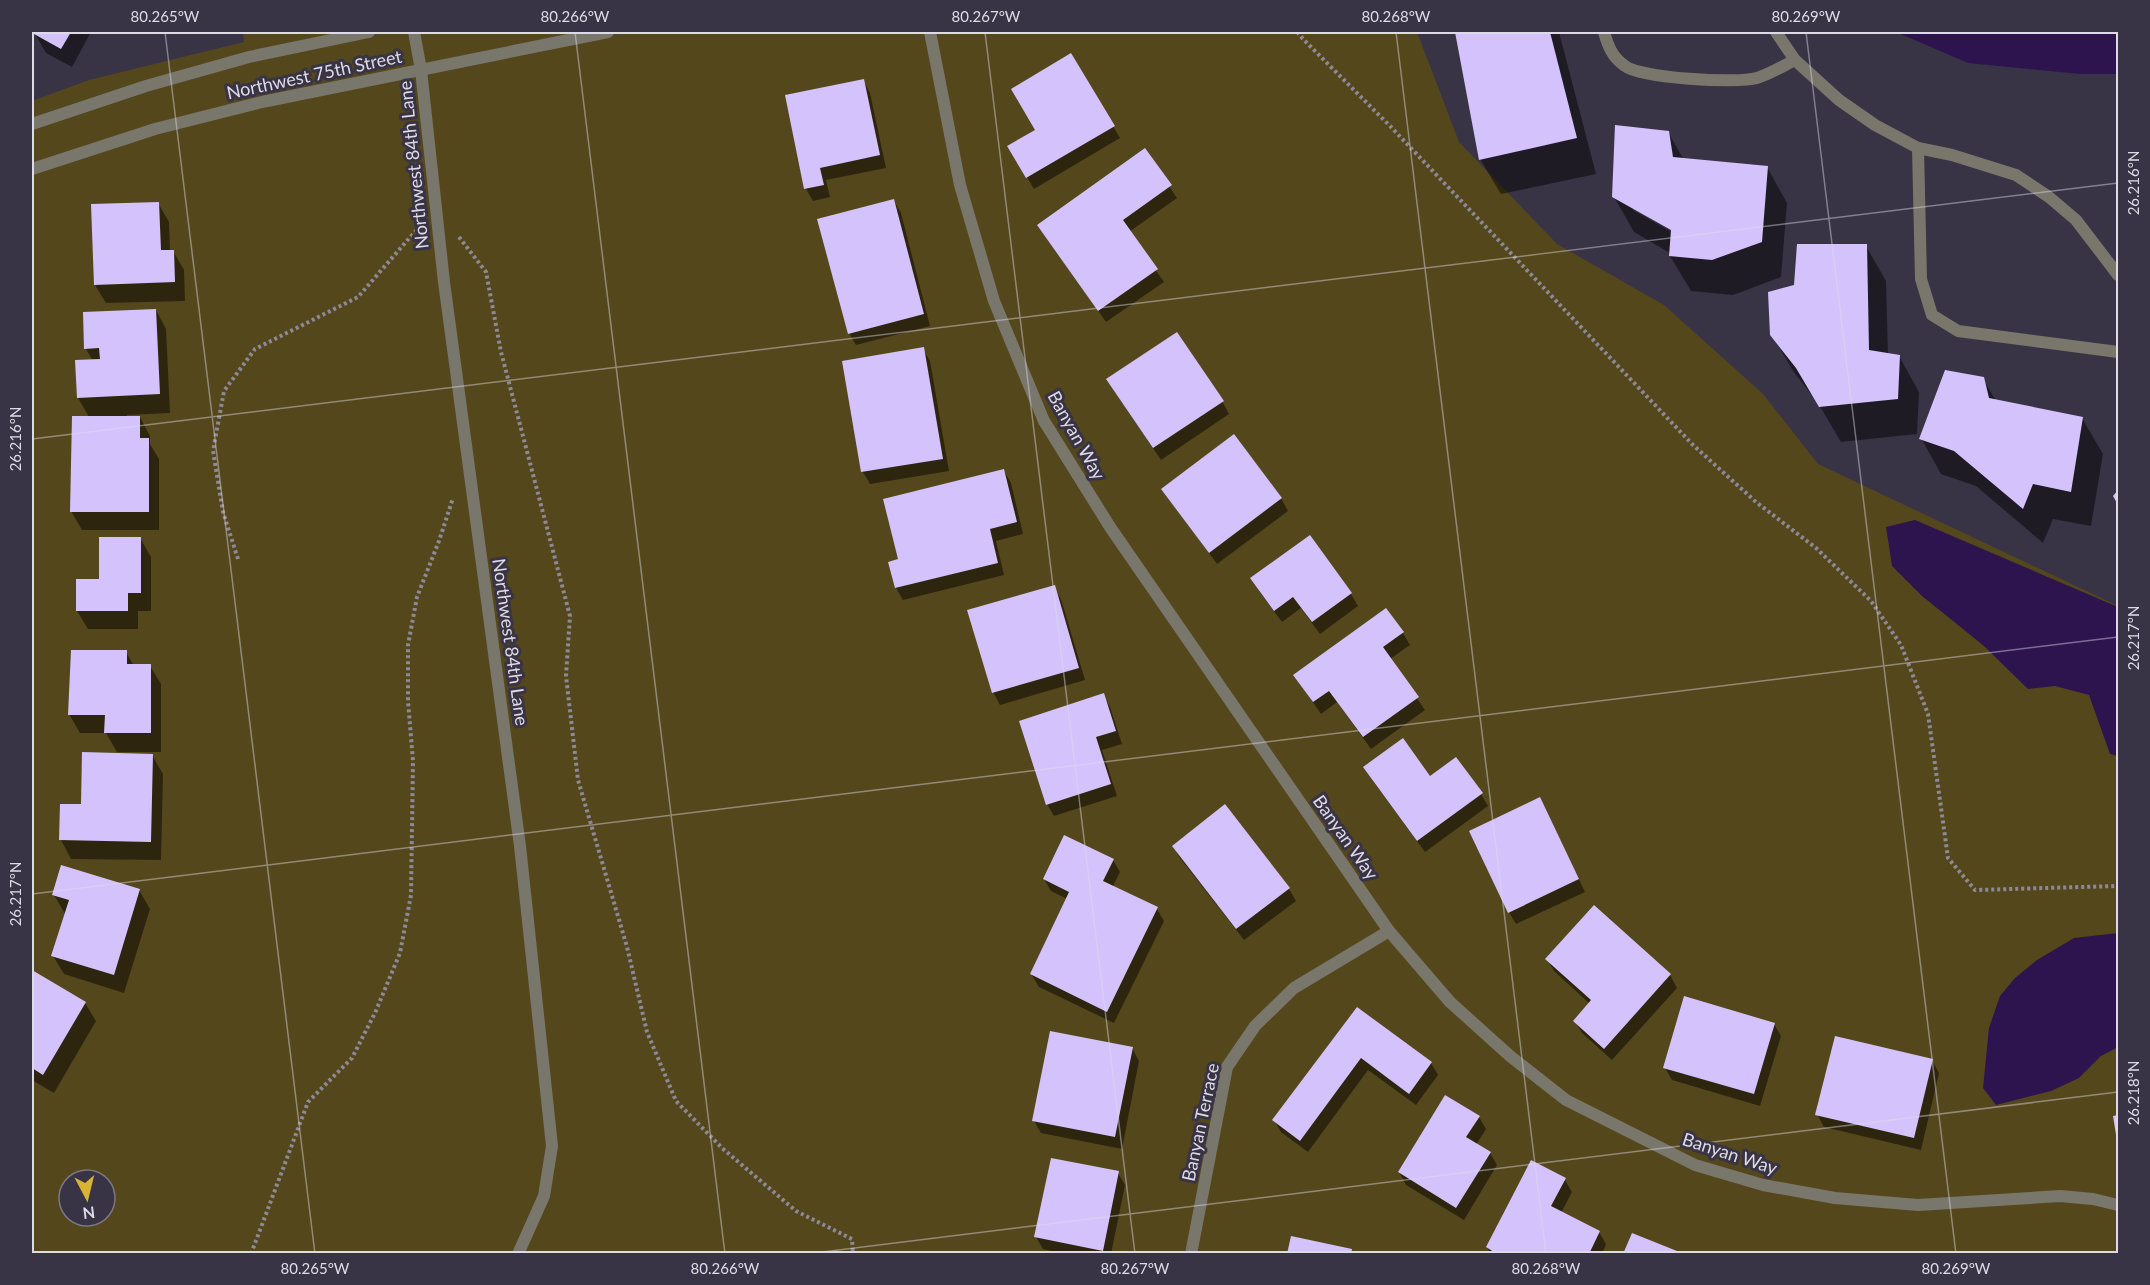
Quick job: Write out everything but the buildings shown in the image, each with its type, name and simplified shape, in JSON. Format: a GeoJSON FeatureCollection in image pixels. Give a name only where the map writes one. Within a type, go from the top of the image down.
{"type":"FeatureCollection","features":[{"type":"Feature","properties":{"kind":"street","name":"Northwest 75th Street"},"geometry":{"type":"LineString","coordinates":[[32,124],[146,86],[249,57],[369,32]]}},
{"type":"Feature","properties":{"kind":"street","name":"Northwest 84th Lane"},"geometry":{"type":"LineString","coordinates":[[414,32],[421,70],[444,282],[520,846],[552,1146],[544,1196],[518,1254]]}},
{"type":"Feature","properties":{"kind":"street","name":"Northwest 75th Street"},"geometry":{"type":"LineString","coordinates":[[32,169],[155,129],[252,104],[608,32]]}},
{"type":"Feature","properties":{"kind":"street","name":"Banyan Way"},"geometry":{"type":"LineString","coordinates":[[930,32],[960,185],[991,290],[1044,421],[1110,527],[1389,931],[1450,1002],[1510,1056],[1566,1100],[1695,1165],[1763,1185],[1835,1198],[1918,1205],[2060,1196],[2093,1199],[2118,1205]]}},
{"type":"Feature","properties":{"kind":"street"},"geometry":{"type":"LineString","coordinates":[[1604,32],[1611,54],[1626,68],[1647,74],[1731,81],[1757,78],[1795,60]]}},
{"type":"Feature","properties":{"kind":"street"},"geometry":{"type":"LineString","coordinates":[[1776,32],[1795,60],[1839,100],[1875,124],[1918,148],[1952,155],[2016,175],[2049,197],[2076,220],[2118,275]]}},
{"type":"Feature","properties":{"kind":"street"},"geometry":{"type":"LineString","coordinates":[[1918,148],[1921,279],[1932,315],[1958,332],[2118,352]]}},
{"type":"Feature","properties":{"kind":"street","name":"Banyan Terrace"},"geometry":{"type":"LineString","coordinates":[[1191,1254],[1227,1067],[1255,1026],[1294,988],[1389,931]]}},
{"type":"Feature","properties":{"kind":"path"},"geometry":{"type":"LineString","coordinates":[[1297,32],[1390,126],[1693,445],[1756,502],[1816,548],[1872,601],[1901,645],[1928,714],[1948,858],[1975,890],[2118,886]]}},
{"type":"Feature","properties":{"kind":"path"},"geometry":{"type":"LineString","coordinates":[[238,559],[223,512],[213,452],[224,390],[255,350],[358,297],[436,207]]}},
{"type":"Feature","properties":{"kind":"path"},"geometry":{"type":"LineString","coordinates":[[458,235],[486,272],[501,352],[570,615],[566,676],[578,780],[627,948],[647,1032],[676,1101],[722,1148],[796,1211],[852,1239],[853,1254]]}},
{"type":"Feature","properties":{"kind":"path"},"geometry":{"type":"LineString","coordinates":[[250,1254],[308,1102],[352,1058],[400,953],[411,895],[413,761],[408,701],[408,645],[417,597],[439,541],[456,487]]}},
{"type":"Feature","properties":{"kind":"shaded area"},"geometry":{"type":"Polygon","coordinates":[[[243,32],[1417,32],[1459,142],[1557,244],[1664,305],[1763,394],[1818,464],[2118,606],[2118,1253],[32,1254],[32,101],[89,80],[244,42],[243,32]]]}},
{"type":"Feature","properties":{"kind":"shaded area"},"geometry":{"type":"Polygon","coordinates":[[[1896,32],[2118,32],[2118,74],[2080,74],[1968,63],[1896,32]]]}},
{"type":"Feature","properties":{"kind":"shaded area"},"geometry":{"type":"Polygon","coordinates":[[[1915,520],[2118,607],[2118,756],[2110,754],[2089,695],[2055,686],[2028,689],[1984,646],[1922,596],[1892,566],[1886,527],[1915,520]]]}},
{"type":"Feature","properties":{"kind":"shaded area"},"geometry":{"type":"Polygon","coordinates":[[[2118,933],[2118,1047],[2101,1056],[2079,1078],[2051,1091],[1996,1105],[1983,1088],[1989,1028],[2000,996],[2015,978],[2037,960],[2074,938],[2118,933]]]}}]}
